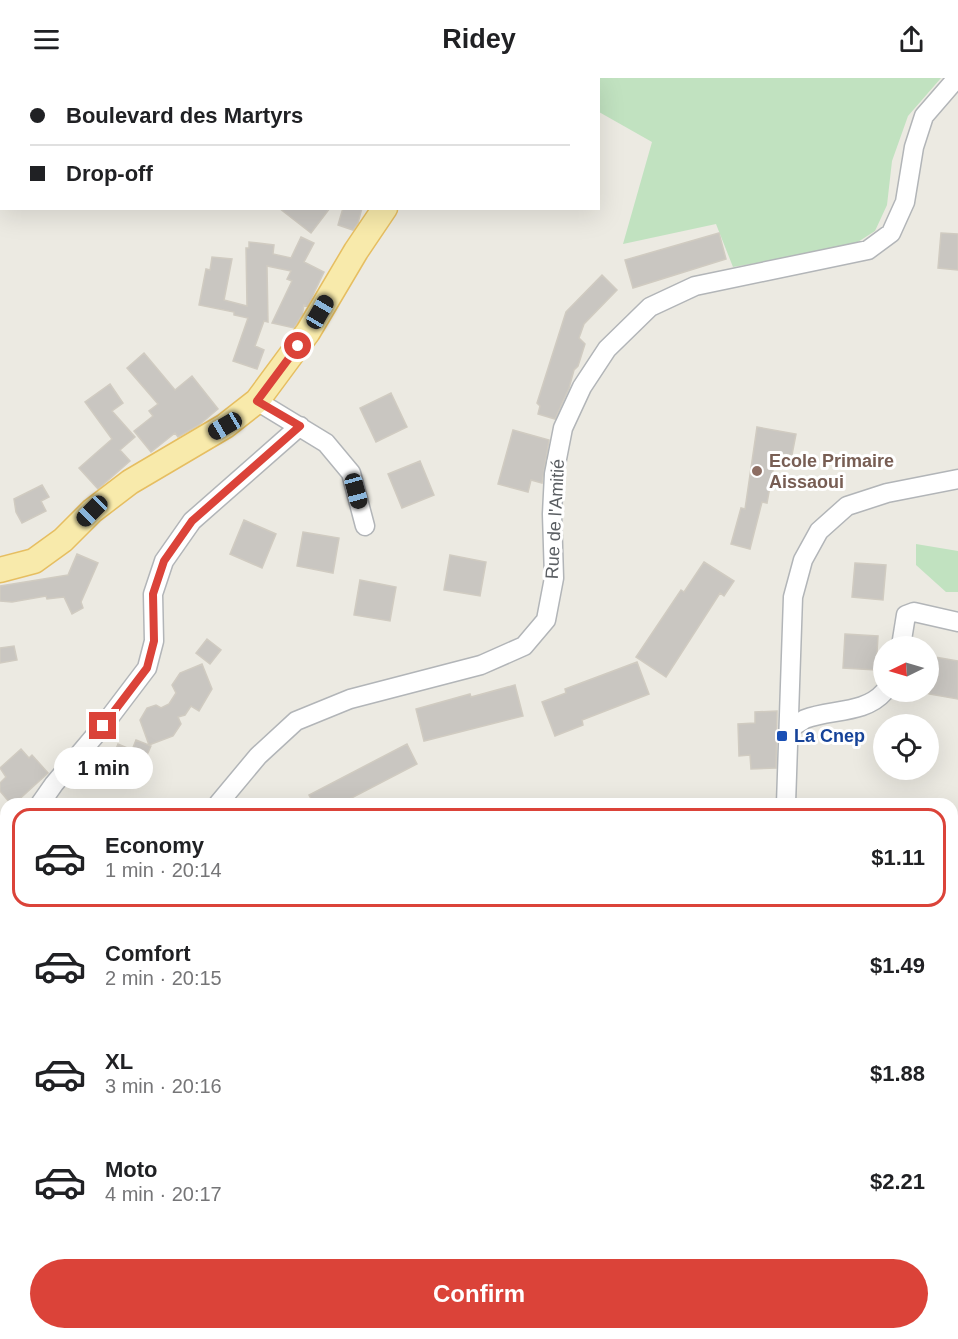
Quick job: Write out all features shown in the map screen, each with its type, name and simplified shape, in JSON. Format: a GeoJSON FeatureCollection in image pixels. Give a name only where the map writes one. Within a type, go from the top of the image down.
{"type":"FeatureCollection","features":[{"type":"Feature","properties":{"kind":"main road"},"geometry":{"type":"LineString","coordinates":[[0,570],[34,561],[63,540],[92,511],[130,482],[225,426],[257,401],[309,332],[356,251],[384,210]]}},
{"type":"Feature","properties":{"kind":"street","name":"Rue de l'Amitié"},"geometry":{"type":"LineString","coordinates":[[223,798],[258,756],[296,721],[350,699],[481,665],[524,646],[546,620],[554,578],[552,514],[554,474],[563,428],[582,387],[607,349],[650,307],[695,286],[868,250],[891,233],[906,202],[914,147],[924,116],[957,78]]}},
{"type":"Feature","properties":{"kind":"street"},"geometry":{"type":"LineString","coordinates":[[257,401],[326,443],[351,473],[365,526]]}},
{"type":"Feature","properties":{"kind":"street"},"geometry":{"type":"LineString","coordinates":[[44,798],[147,668],[154,641],[153,594],[164,561],[192,521],[300,426]]}},
{"type":"Feature","properties":{"kind":"street"},"geometry":{"type":"LineString","coordinates":[[786,798],[793,597],[803,560],[819,531],[847,506],[887,493],[958,479]]}},
{"type":"Feature","properties":{"kind":"street"},"geometry":{"type":"LineString","coordinates":[[903,636],[906,615],[914,612],[958,622]]}},
{"type":"Feature","properties":{"kind":"street"},"geometry":{"type":"LineString","coordinates":[[789,729],[806,719],[863,706],[873,701]]}},
{"type":"Feature","properties":{"kind":"green space"},"geometry":{"type":"Polygon","coordinates":[[[600,78],[941,78],[908,116],[892,161],[887,205],[875,231],[850,247],[733,267],[716,224],[623,244],[652,142],[600,113],[600,78]]]}},
{"type":"Feature","properties":{"kind":"green space"},"geometry":{"type":"Polygon","coordinates":[[[916,544],[958,551],[958,592],[946,592],[916,565],[916,544]]]}},
{"type":"Feature","properties":{"kind":"building"},"geometry":{"type":"Polygon","coordinates":[[[282,210],[328,210],[311,233],[282,210]]]}},
{"type":"Feature","properties":{"kind":"building"},"geometry":{"type":"Polygon","coordinates":[[[342,210],[361,210],[358,223],[353,230],[338,225],[342,210]]]}},
{"type":"Feature","properties":{"kind":"building"},"geometry":{"type":"Polygon","coordinates":[[[719,233],[726,259],[633,288],[625,260],[719,233]]]}},
{"type":"Feature","properties":{"kind":"building"},"geometry":{"type":"Polygon","coordinates":[[[941,233],[958,234],[958,270],[938,268],[941,233]]]}},
{"type":"Feature","properties":{"kind":"building"},"geometry":{"type":"Polygon","coordinates":[[[301,237],[314,243],[304,262],[324,272],[311,299],[307,306],[304,305],[302,315],[294,328],[272,323],[292,281],[287,279],[291,271],[267,266],[268,322],[264,321],[255,346],[264,350],[257,369],[233,361],[248,318],[234,315],[234,312],[199,305],[206,269],[210,270],[212,257],[232,259],[224,300],[247,306],[246,248],[249,248],[249,242],[274,245],[273,254],[291,258],[301,237]]]}},
{"type":"Feature","properties":{"kind":"building"},"geometry":{"type":"Polygon","coordinates":[[[602,275],[617,290],[584,324],[579,338],[585,344],[555,419],[538,414],[540,406],[537,403],[566,312],[602,275]]]}},
{"type":"Feature","properties":{"kind":"building"},"geometry":{"type":"Polygon","coordinates":[[[144,353],[175,390],[192,376],[218,409],[199,425],[178,437],[175,433],[151,452],[134,431],[153,416],[149,411],[158,404],[127,368],[144,353]]]}},
{"type":"Feature","properties":{"kind":"building"},"geometry":{"type":"Polygon","coordinates":[[[110,384],[123,403],[112,411],[135,437],[120,450],[130,461],[98,489],[79,468],[112,439],[85,402],[110,384]]]}},
{"type":"Feature","properties":{"kind":"building"},"geometry":{"type":"Polygon","coordinates":[[[391,393],[407,427],[376,442],[360,408],[391,393]]]}},
{"type":"Feature","properties":{"kind":"building"},"geometry":{"type":"Polygon","coordinates":[[[757,427],[796,434],[792,455],[776,453],[767,503],[762,502],[750,549],[731,544],[741,508],[745,509],[757,427]]]}},
{"type":"Feature","properties":{"kind":"building"},"geometry":{"type":"Polygon","coordinates":[[[513,430],[549,440],[542,483],[531,480],[528,492],[498,484],[513,430]]]}},
{"type":"Feature","properties":{"kind":"building"},"geometry":{"type":"Polygon","coordinates":[[[420,461],[434,495],[402,508],[388,474],[420,461]]]}},
{"type":"Feature","properties":{"kind":"building"},"geometry":{"type":"Polygon","coordinates":[[[42,485],[49,497],[41,501],[46,511],[22,523],[16,512],[14,499],[42,485]]]}},
{"type":"Feature","properties":{"kind":"building"},"geometry":{"type":"Polygon","coordinates":[[[244,520],[276,534],[262,568],[230,554],[244,520]]]}},
{"type":"Feature","properties":{"kind":"building"},"geometry":{"type":"Polygon","coordinates":[[[303,532],[339,538],[333,573],[297,566],[303,532]]]}},
{"type":"Feature","properties":{"kind":"building"},"geometry":{"type":"Polygon","coordinates":[[[77,554],[98,563],[81,602],[83,608],[72,614],[64,597],[47,599],[46,596],[12,602],[0,601],[0,586],[68,575],[77,554]]]}},
{"type":"Feature","properties":{"kind":"building"},"geometry":{"type":"Polygon","coordinates":[[[450,555],[486,562],[480,596],[444,590],[450,555]]]}},
{"type":"Feature","properties":{"kind":"building"},"geometry":{"type":"Polygon","coordinates":[[[704,562],[734,581],[724,596],[720,593],[666,677],[636,657],[681,590],[684,592],[704,562]]]}},
{"type":"Feature","properties":{"kind":"building"},"geometry":{"type":"Polygon","coordinates":[[[855,563],[886,565],[883,600],[852,597],[855,563]]]}},
{"type":"Feature","properties":{"kind":"building"},"geometry":{"type":"Polygon","coordinates":[[[360,580],[396,587],[390,621],[354,615],[360,580]]]}},
{"type":"Feature","properties":{"kind":"building"},"geometry":{"type":"Polygon","coordinates":[[[845,634],[878,636],[873,636],[873,670],[843,668],[845,634]]]}},
{"type":"Feature","properties":{"kind":"building"},"geometry":{"type":"Polygon","coordinates":[[[207,639],[221,650],[210,664],[196,653],[207,639]]]}},
{"type":"Feature","properties":{"kind":"building"},"geometry":{"type":"Polygon","coordinates":[[[14,646],[17,660],[0,663],[0,648],[14,646]]]}},
{"type":"Feature","properties":{"kind":"building"},"geometry":{"type":"Polygon","coordinates":[[[939,658],[958,661],[958,699],[939,696],[939,658]]]}},
{"type":"Feature","properties":{"kind":"building"},"geometry":{"type":"Polygon","coordinates":[[[637,662],[649,694],[582,720],[583,725],[555,736],[542,702],[566,693],[565,689],[637,662]]]}},
{"type":"Feature","properties":{"kind":"building"},"geometry":{"type":"Polygon","coordinates":[[[202,664],[212,689],[199,711],[191,706],[185,715],[178,717],[181,724],[173,736],[149,745],[140,720],[147,708],[156,705],[161,708],[169,704],[176,693],[172,685],[180,673],[202,664]]]}},
{"type":"Feature","properties":{"kind":"building"},"geometry":{"type":"Polygon","coordinates":[[[515,685],[523,716],[424,741],[416,709],[470,694],[471,697],[515,685]]]}},
{"type":"Feature","properties":{"kind":"building"},"geometry":{"type":"Polygon","coordinates":[[[777,711],[776,768],[751,769],[750,755],[739,756],[738,724],[755,723],[755,712],[777,711]]]}},
{"type":"Feature","properties":{"kind":"building"},"geometry":{"type":"Polygon","coordinates":[[[136,740],[151,746],[142,766],[148,768],[143,782],[126,775],[131,764],[113,756],[118,744],[132,750],[136,740]]]}},
{"type":"Feature","properties":{"kind":"building"},"geometry":{"type":"Polygon","coordinates":[[[407,744],[417,764],[352,798],[311,798],[309,795],[407,744]]]}},
{"type":"Feature","properties":{"kind":"building"},"geometry":{"type":"Polygon","coordinates":[[[21,749],[29,758],[32,755],[48,773],[21,798],[6,798],[0,791],[0,783],[6,777],[0,768],[21,749]]]}},
{"type":"Feature","properties":{"kind":"place","name":"Ecole Primaire Aissaoui"},"geometry":{"type":"Point","coordinates":[757,471]}},
{"type":"Feature","properties":{"kind":"place","name":"La Cnep"},"geometry":{"type":"Point","coordinates":[782,736]}},
{"type":"Feature","properties":{"kind":"route"},"geometry":{"type":"LineString","coordinates":[[103,726],[147,668],[154,641],[153,594],[164,561],[192,521],[300,426],[257,401],[298,346]]}}]}
